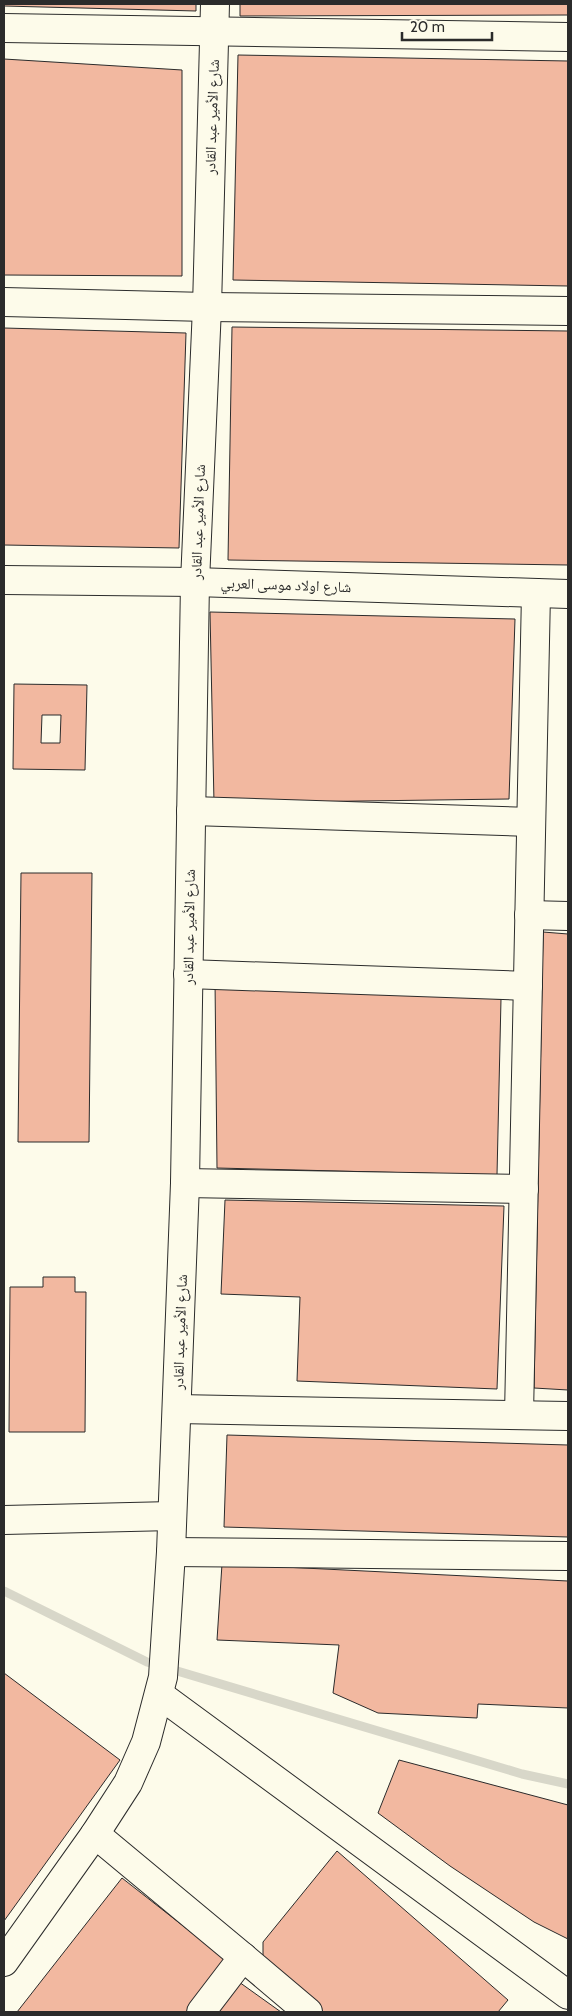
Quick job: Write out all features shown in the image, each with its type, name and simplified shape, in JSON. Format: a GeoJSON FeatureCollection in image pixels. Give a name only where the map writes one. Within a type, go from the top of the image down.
{"type":"FeatureCollection","features":[{"type":"Feature","properties":{"kind":"street","name":"شارع الأمير عبد القادر"},"geometry":{"type":"LineString","coordinates":[[4,1962],[95,1834],[128,1783],[146,1742],[161,1686],[165,1649],[177,1409],[184,1183],[195,582],[207,307],[215,4]]}},
{"type":"Feature","properties":{"kind":"street"},"geometry":{"type":"LineString","coordinates":[[4,28],[568,37]]}},
{"type":"Feature","properties":{"kind":"street"},"geometry":{"type":"LineString","coordinates":[[4,302],[207,307],[568,311]]}},
{"type":"Feature","properties":{"kind":"street","name":"شارع اولاد موسى العربي"},"geometry":{"type":"LineString","coordinates":[[4,580],[195,582],[568,594]]}},
{"type":"Feature","properties":{"kind":"street"},"geometry":{"type":"LineString","coordinates":[[520,1415],[536,593]]}},
{"type":"Feature","properties":{"kind":"street"},"geometry":{"type":"LineString","coordinates":[[191,811],[531,822]]}},
{"type":"Feature","properties":{"kind":"street"},"geometry":{"type":"LineString","coordinates":[[529,915],[568,916]]}},
{"type":"Feature","properties":{"kind":"street"},"geometry":{"type":"LineString","coordinates":[[188,974],[528,986]]}},
{"type":"Feature","properties":{"kind":"street"},"geometry":{"type":"LineString","coordinates":[[184,1183],[524,1188]]}},
{"type":"Feature","properties":{"kind":"street"},"geometry":{"type":"LineString","coordinates":[[177,1409],[568,1416]]}},
{"type":"Feature","properties":{"kind":"street"},"geometry":{"type":"LineString","coordinates":[[4,1520],[172,1516]]}},
{"type":"Feature","properties":{"kind":"street"},"geometry":{"type":"LineString","coordinates":[[171,1552],[568,1556]]}},
{"type":"Feature","properties":{"kind":"street"},"geometry":{"type":"LineString","coordinates":[[161,1686],[568,1995]]}},
{"type":"Feature","properties":{"kind":"street"},"geometry":{"type":"LineString","coordinates":[[95,1834],[308,2012]]}},
{"type":"Feature","properties":{"kind":"street"},"geometry":{"type":"LineString","coordinates":[[201,2012],[242,1957]]}},
{"type":"Feature","properties":{"kind":"building"},"geometry":{"type":"Polygon","coordinates":[[[4,4],[196,4],[196,11],[4,6],[4,4]]]}},
{"type":"Feature","properties":{"kind":"building"},"geometry":{"type":"Polygon","coordinates":[[[240,4],[568,4],[568,15],[240,16],[240,4]]]}},
{"type":"Feature","properties":{"kind":"building"},"geometry":{"type":"Polygon","coordinates":[[[238,55],[568,61],[568,286],[233,280],[238,55]]]}},
{"type":"Feature","properties":{"kind":"building"},"geometry":{"type":"Polygon","coordinates":[[[4,59],[182,70],[182,276],[4,275],[4,59]]]}},
{"type":"Feature","properties":{"kind":"building"},"geometry":{"type":"Polygon","coordinates":[[[232,327],[568,331],[568,565],[228,560],[232,327]]]}},
{"type":"Feature","properties":{"kind":"building"},"geometry":{"type":"Polygon","coordinates":[[[4,328],[186,333],[179,548],[4,545],[4,328]]]}},
{"type":"Feature","properties":{"kind":"building"},"geometry":{"type":"Polygon","coordinates":[[[210,612],[515,619],[509,799],[214,803],[210,612]]]}},
{"type":"Feature","properties":{"kind":"building"},"geometry":{"type":"Polygon","coordinates":[[[14,684],[87,685],[85,770],[13,769],[14,684]],[[42,715],[41,743],[60,743],[61,715],[42,715]]]}},
{"type":"Feature","properties":{"kind":"building"},"geometry":{"type":"Polygon","coordinates":[[[21,873],[92,873],[89,1142],[18,1142],[21,873]]]}},
{"type":"Feature","properties":{"kind":"building"},"geometry":{"type":"Polygon","coordinates":[[[543,932],[568,934],[568,1390],[534,1388],[543,932]]]}},
{"type":"Feature","properties":{"kind":"building"},"geometry":{"type":"Polygon","coordinates":[[[215,981],[501,999],[497,1175],[217,1168],[215,981]]]}},
{"type":"Feature","properties":{"kind":"building"},"geometry":{"type":"Polygon","coordinates":[[[225,1200],[504,1206],[497,1389],[297,1381],[300,1297],[221,1294],[225,1200]]]}},
{"type":"Feature","properties":{"kind":"building"},"geometry":{"type":"Polygon","coordinates":[[[43,1277],[75,1277],[75,1292],[86,1292],[85,1432],[9,1432],[10,1287],[43,1287],[43,1277]]]}},
{"type":"Feature","properties":{"kind":"building"},"geometry":{"type":"Polygon","coordinates":[[[227,1435],[568,1445],[568,1537],[224,1527],[227,1435]]]}},
{"type":"Feature","properties":{"kind":"building"},"geometry":{"type":"Polygon","coordinates":[[[222,1564],[568,1581],[568,1708],[478,1704],[477,1718],[378,1713],[333,1693],[339,1645],[217,1640],[222,1564]]]}},
{"type":"Feature","properties":{"kind":"building"},"geometry":{"type":"Polygon","coordinates":[[[4,1673],[120,1760],[4,1921],[4,1673]]]}},
{"type":"Feature","properties":{"kind":"building"},"geometry":{"type":"Polygon","coordinates":[[[399,1760],[568,1805],[568,1939],[534,1922],[450,1866],[378,1813],[399,1760]]]}},
{"type":"Feature","properties":{"kind":"building"},"geometry":{"type":"Polygon","coordinates":[[[337,1851],[508,2000],[498,2012],[313,2012],[263,1971],[263,1942],[337,1851]]]}},
{"type":"Feature","properties":{"kind":"building"},"geometry":{"type":"Polygon","coordinates":[[[122,1878],[228,1961],[188,2012],[17,2012],[122,1878]]]}},
{"type":"Feature","properties":{"kind":"building"},"geometry":{"type":"Polygon","coordinates":[[[239,1982],[281,2012],[217,2012],[239,1982]]]}},
{"type":"Feature","properties":{"kind":"waterway"},"geometry":{"type":"LineString","coordinates":[[4,1591],[147,1662],[522,1774],[568,1784]]}}]}
